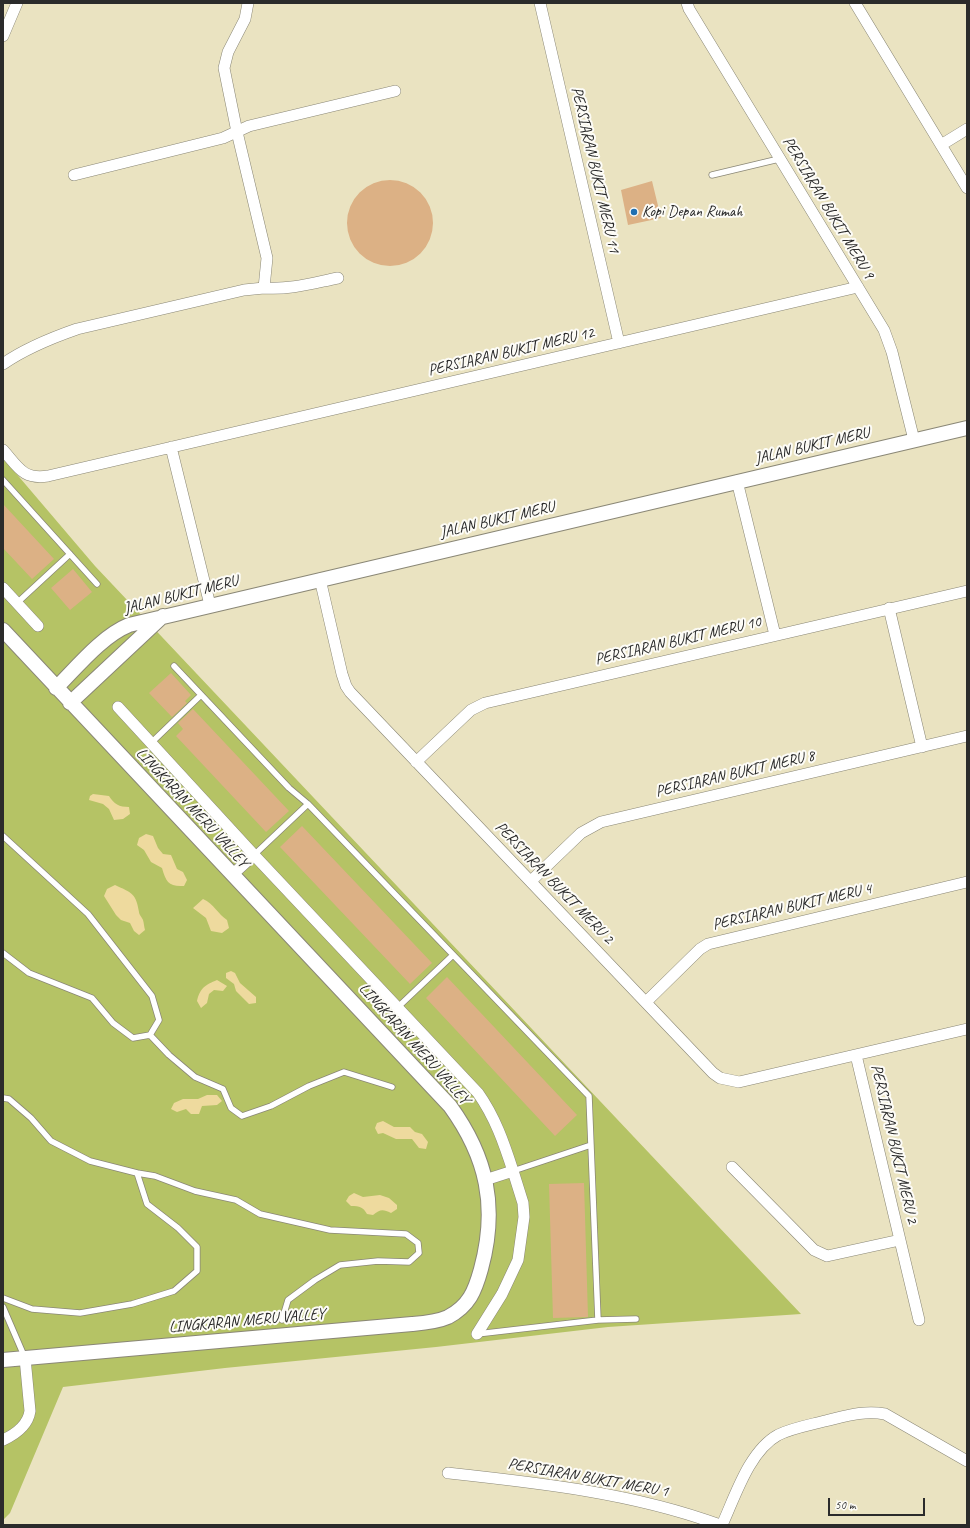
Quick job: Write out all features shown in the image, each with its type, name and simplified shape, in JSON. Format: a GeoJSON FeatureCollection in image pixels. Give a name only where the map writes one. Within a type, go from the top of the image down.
{"type":"FeatureCollection","features":[{"type":"Feature","properties":{"kind":"street"},"geometry":{"type":"LineString","coordinates":[[3,36],[17,3]]}},
{"type":"Feature","properties":{"kind":"street"},"geometry":{"type":"LineString","coordinates":[[248,3],[244,19],[225,59],[224,68],[237,132],[267,258],[264,288]]}},
{"type":"Feature","properties":{"kind":"street","name":"PERSIARAN BUKIT MERU 11"},"geometry":{"type":"LineString","coordinates":[[540,3],[619,343]]}},
{"type":"Feature","properties":{"kind":"street","name":"PERSIARAN BUKIT MERU 9"},"geometry":{"type":"LineString","coordinates":[[687,3],[779,159],[884,330],[889,340],[914,440]]}},
{"type":"Feature","properties":{"kind":"street"},"geometry":{"type":"LineString","coordinates":[[855,3],[967,188]]}},
{"type":"Feature","properties":{"kind":"street"},"geometry":{"type":"LineString","coordinates":[[74,175],[223,138],[249,126],[395,91]]}},
{"type":"Feature","properties":{"kind":"street"},"geometry":{"type":"LineString","coordinates":[[941,145],[967,129]]}},
{"type":"Feature","properties":{"kind":"street"},"geometry":{"type":"LineString","coordinates":[[3,364],[25,352],[77,329],[244,290],[293,288],[338,278]]}},
{"type":"Feature","properties":{"kind":"street","name":"PERSIARAN BUKIT MERU 12"},"geometry":{"type":"LineString","coordinates":[[3,450],[24,474],[31,477],[40,477],[858,287]]}},
{"type":"Feature","properties":{"kind":"street","name":"JALAN BUKIT MERU"},"geometry":{"type":"LineString","coordinates":[[56,688],[117,630],[129,625],[967,428]]}},
{"type":"Feature","properties":{"kind":"street"},"geometry":{"type":"LineString","coordinates":[[171,447],[210,605]]}},
{"type":"Feature","properties":{"kind":"street"},"geometry":{"type":"LineString","coordinates":[[737,481],[774,635]]}},
{"type":"Feature","properties":{"kind":"street","name":"PERSIARAN BUKIT MERU 2"},"geometry":{"type":"LineString","coordinates":[[320,579],[346,686],[416,762],[713,1073],[720,1078],[739,1082],[967,1029]]}},
{"type":"Feature","properties":{"kind":"street"},"geometry":{"type":"LineString","coordinates":[[3,588],[38,626]]}},
{"type":"Feature","properties":{"kind":"street","name":"PERSIARAN BUKIT MERU 10"},"geometry":{"type":"LineString","coordinates":[[416,762],[471,710],[485,703],[967,591]]}},
{"type":"Feature","properties":{"kind":"street"},"geometry":{"type":"LineString","coordinates":[[889,608],[922,747]]}},
{"type":"Feature","properties":{"kind":"street"},"geometry":{"type":"LineString","coordinates":[[70,703],[163,616]]}},
{"type":"Feature","properties":{"kind":"street","name":"LINGKARAN MERU VALLEY"},"geometry":{"type":"LineString","coordinates":[[3,630],[232,876],[450,1106],[461,1121],[468,1135],[485,1180],[490,1210],[486,1248],[476,1288],[465,1304],[448,1317],[439,1320],[412,1324],[3,1360]]}},
{"type":"Feature","properties":{"kind":"street"},"geometry":{"type":"LineString","coordinates":[[118,707],[254,855],[478,1093],[488,1106],[501,1135],[513,1171],[523,1203],[524,1218],[518,1260],[502,1294],[477,1334]]}},
{"type":"Feature","properties":{"kind":"street","name":"PERSIARAN BUKIT MERU 8"},"geometry":{"type":"LineString","coordinates":[[531,882],[581,833],[601,822],[967,736]]}},
{"type":"Feature","properties":{"kind":"street"},"geometry":{"type":"LineString","coordinates":[[232,876],[254,855]]}},
{"type":"Feature","properties":{"kind":"street","name":"PERSIARAN BUKIT MERU 4"},"geometry":{"type":"LineString","coordinates":[[646,1002],[700,949],[708,944],[967,882]]}},
{"type":"Feature","properties":{"kind":"street","name":"PERSIARAN BUKIT MERU 2"},"geometry":{"type":"LineString","coordinates":[[856,1055],[919,1320]]}},
{"type":"Feature","properties":{"kind":"street","name":"PERSIARAN BUKIT MERU 2"},"geometry":{"type":"LineString","coordinates":[[732,1167],[814,1250],[827,1256],[900,1240]]}},
{"type":"Feature","properties":{"kind":"street"},"geometry":{"type":"LineString","coordinates":[[485,1180],[513,1171]]}},
{"type":"Feature","properties":{"kind":"street"},"geometry":{"type":"LineString","coordinates":[[3,1440],[11,1436],[23,1426],[30,1411],[25,1358]]}},
{"type":"Feature","properties":{"kind":"street"},"geometry":{"type":"LineString","coordinates":[[721,1525],[745,1473],[756,1457],[766,1444],[793,1429],[866,1412],[885,1414],[967,1461]]}},
{"type":"Feature","properties":{"kind":"street","name":"PERSIARAN BUKIT MERU 1"},"geometry":{"type":"LineString","coordinates":[[448,1473],[528,1482],[607,1494],[688,1513],[721,1525]]}},
{"type":"Feature","properties":{"kind":"lane"},"geometry":{"type":"LineString","coordinates":[[712,175],[779,159]]}},
{"type":"Feature","properties":{"kind":"lane"},"geometry":{"type":"LineString","coordinates":[[3,480],[97,584]]}},
{"type":"Feature","properties":{"kind":"lane"},"geometry":{"type":"LineString","coordinates":[[17,603],[70,554]]}},
{"type":"Feature","properties":{"kind":"lane"},"geometry":{"type":"LineString","coordinates":[[174,666],[289,788],[308,804],[589,1096],[598,1320]]}},
{"type":"Feature","properties":{"kind":"lane"},"geometry":{"type":"LineString","coordinates":[[151,743],[202,695]]}},
{"type":"Feature","properties":{"kind":"lane"},"geometry":{"type":"LineString","coordinates":[[254,855],[308,804]]}},
{"type":"Feature","properties":{"kind":"lane"},"geometry":{"type":"LineString","coordinates":[[3,836],[88,914],[152,996],[159,1020],[150,1035],[133,1038],[113,1023],[92,998],[29,973],[3,953]]}},
{"type":"Feature","properties":{"kind":"lane"},"geometry":{"type":"LineString","coordinates":[[397,1008],[453,955]]}},
{"type":"Feature","properties":{"kind":"lane"},"geometry":{"type":"LineString","coordinates":[[150,1035],[169,1055],[195,1077],[223,1089],[231,1108],[242,1116],[271,1106],[309,1086],[344,1072],[392,1087]]}},
{"type":"Feature","properties":{"kind":"lane"},"geometry":{"type":"LineString","coordinates":[[3,1098],[9,1099],[31,1118],[51,1141],[90,1161],[137,1173],[156,1176],[195,1191],[236,1200],[260,1214],[330,1230],[406,1234],[418,1243],[420,1253],[409,1262],[378,1262],[340,1265],[315,1280],[288,1300],[282,1320]]}},
{"type":"Feature","properties":{"kind":"lane"},"geometry":{"type":"LineString","coordinates":[[513,1171],[591,1145]]}},
{"type":"Feature","properties":{"kind":"lane"},"geometry":{"type":"LineString","coordinates":[[3,1298],[32,1309],[80,1313],[132,1304],[174,1291],[197,1271],[197,1246],[178,1228],[147,1204],[137,1173]]}},
{"type":"Feature","properties":{"kind":"lane"},"geometry":{"type":"LineString","coordinates":[[3,1307],[25,1358]]}},
{"type":"Feature","properties":{"kind":"lane"},"geometry":{"type":"LineString","coordinates":[[477,1334],[598,1320],[636,1319]]}},
{"type":"Feature","properties":{"kind":"green space"},"geometry":{"type":"Polygon","coordinates":[[[3,458],[95,566],[801,1314],[608,1327],[63,1387],[10,1513],[3,1520],[3,458]]]}},
{"type":"Feature","properties":{"kind":"sand"},"geometry":{"type":"Polygon","coordinates":[[[93,794],[109,796],[117,804],[129,807],[130,814],[123,819],[114,820],[109,809],[103,804],[89,800],[90,796],[93,794]]]}},
{"type":"Feature","properties":{"kind":"sand"},"geometry":{"type":"Polygon","coordinates":[[[146,834],[153,836],[158,848],[163,854],[171,855],[177,869],[183,872],[187,880],[184,886],[175,886],[169,883],[162,868],[151,862],[144,850],[137,845],[139,838],[146,834]]]}},
{"type":"Feature","properties":{"kind":"sand"},"geometry":{"type":"Polygon","coordinates":[[[115,885],[129,892],[135,897],[145,930],[139,935],[134,931],[130,923],[121,920],[116,915],[104,896],[107,889],[115,885]]]}},
{"type":"Feature","properties":{"kind":"sand"},"geometry":{"type":"Polygon","coordinates":[[[203,899],[227,920],[229,928],[222,933],[211,931],[206,918],[193,908],[203,899]]]}},
{"type":"Feature","properties":{"kind":"sand"},"geometry":{"type":"Polygon","coordinates":[[[231,971],[235,973],[240,983],[256,997],[256,1003],[249,1004],[236,991],[234,984],[226,978],[226,973],[231,971]]]}},
{"type":"Feature","properties":{"kind":"sand"},"geometry":{"type":"Polygon","coordinates":[[[217,980],[227,986],[223,991],[214,990],[209,994],[207,1003],[201,1008],[197,1001],[201,990],[206,985],[217,980]]]}},
{"type":"Feature","properties":{"kind":"sand"},"geometry":{"type":"Polygon","coordinates":[[[207,1095],[217,1095],[222,1101],[217,1105],[202,1106],[199,1114],[191,1114],[186,1109],[177,1112],[171,1109],[174,1103],[183,1099],[198,1099],[207,1095]]]}},
{"type":"Feature","properties":{"kind":"sand"},"geometry":{"type":"Polygon","coordinates":[[[383,1121],[394,1127],[410,1127],[415,1132],[422,1134],[428,1142],[426,1149],[419,1148],[412,1139],[396,1139],[383,1133],[378,1134],[375,1128],[377,1123],[383,1121]]]}},
{"type":"Feature","properties":{"kind":"sand"},"geometry":{"type":"Polygon","coordinates":[[[354,1193],[363,1197],[380,1195],[389,1198],[397,1205],[397,1209],[391,1213],[382,1210],[373,1215],[367,1214],[363,1208],[351,1206],[346,1201],[349,1196],[354,1193]]]}},
{"type":"Feature","properties":{"kind":"building"},"geometry":{"type":"Polygon","coordinates":[[[390,180],[407,183],[414,187],[426,199],[430,206],[433,223],[430,240],[426,247],[414,259],[407,263],[390,266],[373,263],[366,259],[354,247],[350,240],[347,223],[350,206],[354,199],[366,187],[373,183],[390,180]]]}},
{"type":"Feature","properties":{"kind":"building"},"geometry":{"type":"Polygon","coordinates":[[[652,181],[661,218],[628,225],[621,190],[652,181]]]}},
{"type":"Feature","properties":{"kind":"building"},"geometry":{"type":"Polygon","coordinates":[[[3,504],[54,559],[32,579],[3,548],[3,504]]]}},
{"type":"Feature","properties":{"kind":"building"},"geometry":{"type":"Polygon","coordinates":[[[73,569],[92,592],[70,610],[51,588],[73,569]]]}},
{"type":"Feature","properties":{"kind":"building"},"geometry":{"type":"Polygon","coordinates":[[[171,673],[191,695],[185,701],[187,703],[172,717],[149,693],[171,673]]]}},
{"type":"Feature","properties":{"kind":"building"},"geometry":{"type":"Polygon","coordinates":[[[193,709],[289,811],[266,832],[176,736],[183,729],[178,723],[193,709]]]}},
{"type":"Feature","properties":{"kind":"building"},"geometry":{"type":"Polygon","coordinates":[[[302,826],[432,963],[410,984],[280,847],[302,826]]]}},
{"type":"Feature","properties":{"kind":"building"},"geometry":{"type":"Polygon","coordinates":[[[447,977],[577,1115],[555,1136],[426,998],[447,977]]]}},
{"type":"Feature","properties":{"kind":"building"},"geometry":{"type":"Polygon","coordinates":[[[584,1183],[588,1317],[553,1318],[549,1184],[584,1183]]]}},
{"type":"Feature","properties":{"kind":"place","name":"Kopi Depan Rumah"},"geometry":{"type":"Point","coordinates":[634,212]}}]}
